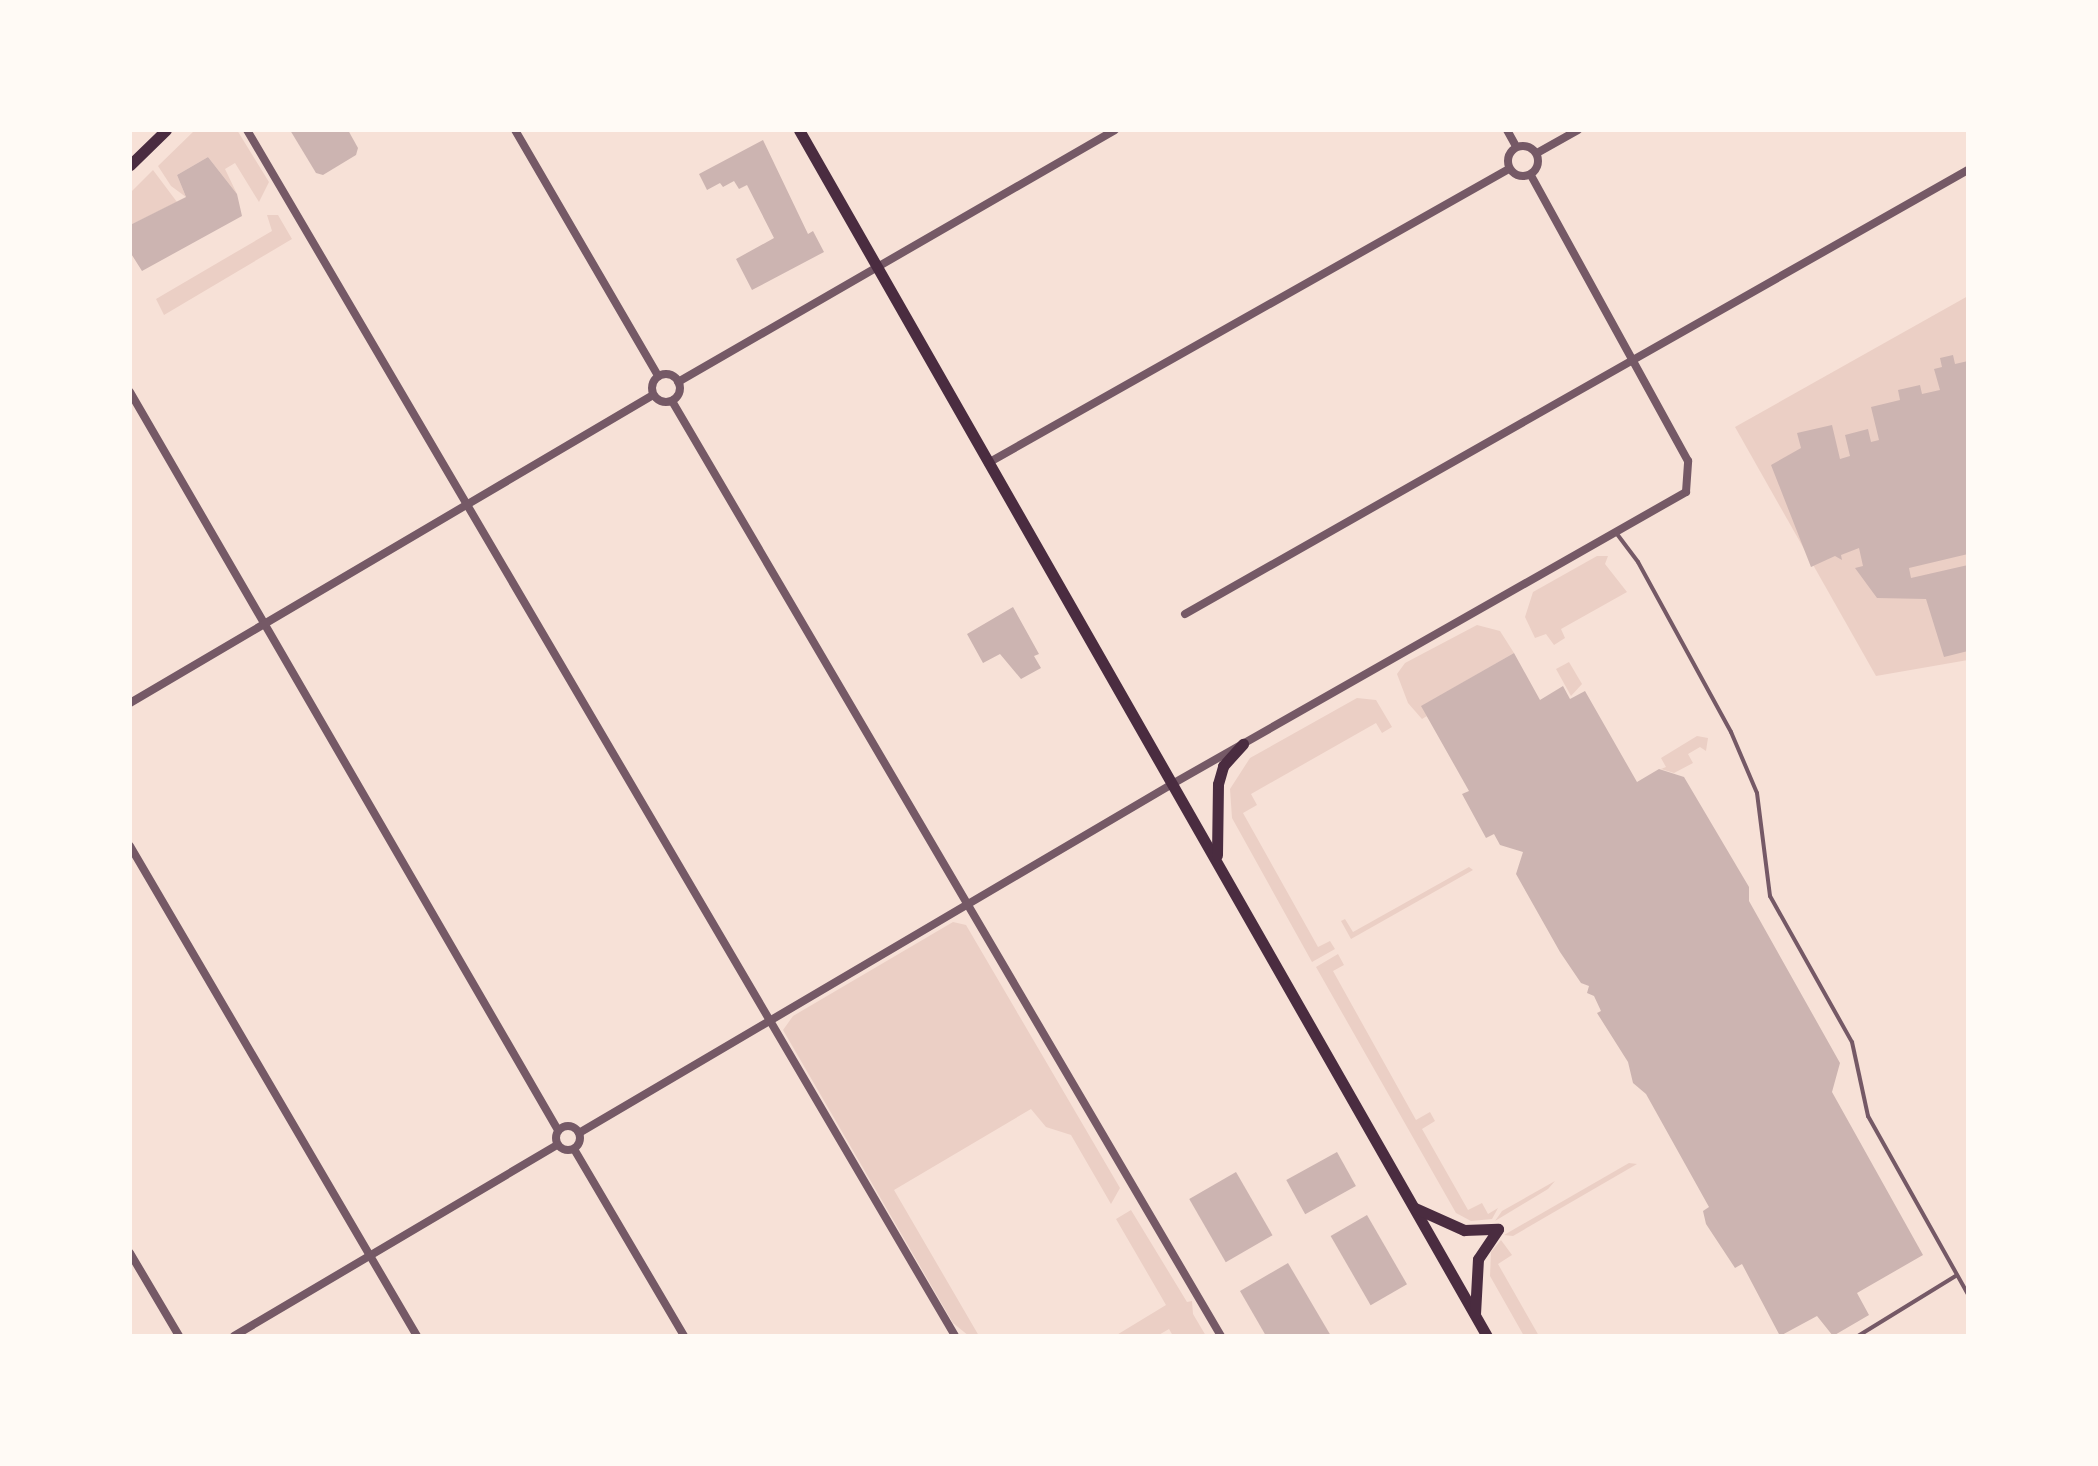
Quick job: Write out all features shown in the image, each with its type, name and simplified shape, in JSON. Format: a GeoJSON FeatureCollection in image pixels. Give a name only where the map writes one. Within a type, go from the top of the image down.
{"type":"FeatureCollection","features":[{"type":"Feature","properties":{"kind":"main road"},"geometry":{"type":"LineString","coordinates":[[130,165],[166,130]]}},
{"type":"Feature","properties":{"kind":"main road"},"geometry":{"type":"LineString","coordinates":[[799,130],[1487,1336]]}},
{"type":"Feature","properties":{"kind":"main road"},"geometry":{"type":"LineString","coordinates":[[1217,859],[1214,800],[1223,766],[1243,744]]}},
{"type":"Feature","properties":{"kind":"main road"},"geometry":{"type":"LineString","coordinates":[[1415,1208],[1464,1230],[1498,1229],[1478,1259],[1475,1315]]}},
{"type":"Feature","properties":{"kind":"street"},"geometry":{"type":"LineString","coordinates":[[247,130],[767,1023],[955,1336]]}},
{"type":"Feature","properties":{"kind":"street"},"geometry":{"type":"LineString","coordinates":[[515,130],[658,376]]}},
{"type":"Feature","properties":{"kind":"street"},"geometry":{"type":"LineString","coordinates":[[672,401],[678,382],[1115,130]]}},
{"type":"Feature","properties":{"kind":"street"},"geometry":{"type":"LineString","coordinates":[[1507,130],[1516,146]]}},
{"type":"Feature","properties":{"kind":"street"},"geometry":{"type":"LineString","coordinates":[[1537,153],[1578,130]]}},
{"type":"Feature","properties":{"kind":"street"},"geometry":{"type":"LineString","coordinates":[[1528,145],[1537,153],[1538,165],[1531,175],[1519,177],[1509,169],[1507,156],[1516,146],[1528,145]]}},
{"type":"Feature","properties":{"kind":"street"},"geometry":{"type":"LineString","coordinates":[[988,463],[1509,169]]}},
{"type":"Feature","properties":{"kind":"street"},"geometry":{"type":"LineString","coordinates":[[1185,614],[1968,170]]}},
{"type":"Feature","properties":{"kind":"street"},"geometry":{"type":"LineString","coordinates":[[574,1149],[579,1133],[1174,783],[1686,492],[1688,461],[1531,175]]}},
{"type":"Feature","properties":{"kind":"street"},"geometry":{"type":"LineString","coordinates":[[658,376],[671,375],[678,382]]}},
{"type":"Feature","properties":{"kind":"street"},"geometry":{"type":"LineString","coordinates":[[653,395],[652,385],[658,376]]}},
{"type":"Feature","properties":{"kind":"street"},"geometry":{"type":"LineString","coordinates":[[130,392],[558,1130],[557,1145]]}},
{"type":"Feature","properties":{"kind":"street"},"geometry":{"type":"LineString","coordinates":[[130,703],[653,395],[672,401],[1221,1336]]}},
{"type":"Feature","properties":{"kind":"street"},"geometry":{"type":"LineString","coordinates":[[130,846],[417,1336]]}},
{"type":"Feature","properties":{"kind":"street"},"geometry":{"type":"LineString","coordinates":[[558,1130],[570,1126],[579,1133]]}},
{"type":"Feature","properties":{"kind":"street"},"geometry":{"type":"LineString","coordinates":[[234,1336],[557,1145],[574,1149],[684,1336]]}},
{"type":"Feature","properties":{"kind":"street"},"geometry":{"type":"LineString","coordinates":[[130,1253],[179,1336]]}},
{"type":"Feature","properties":{"kind":"lane"},"geometry":{"type":"LineString","coordinates":[[1615,532],[1638,562],[1731,732],[1757,793],[1770,896],[1852,1042],[1868,1116],[1968,1294]]}},
{"type":"Feature","properties":{"kind":"lane"},"geometry":{"type":"LineString","coordinates":[[1858,1336],[1957,1275]]}},
{"type":"Feature","properties":{"kind":"shaded area"},"geometry":{"type":"Polygon","coordinates":[[[195,130],[237,130],[269,182],[259,202],[235,163],[225,169],[237,194],[208,157],[177,175],[186,197],[171,186],[158,166],[195,130]]]}},
{"type":"Feature","properties":{"kind":"shaded area"},"geometry":{"type":"Polygon","coordinates":[[[153,170],[177,202],[130,225],[130,193],[153,170]]]}},
{"type":"Feature","properties":{"kind":"shaded area"},"geometry":{"type":"Polygon","coordinates":[[[267,215],[278,215],[292,239],[164,315],[156,299],[272,231],[267,215]]]}},
{"type":"Feature","properties":{"kind":"shaded area"},"geometry":{"type":"Polygon","coordinates":[[[1968,296],[1968,660],[1876,676],[1735,427],[1968,296]]]}},
{"type":"Feature","properties":{"kind":"shaded area"},"geometry":{"type":"Polygon","coordinates":[[[1597,556],[1608,556],[1605,564],[1627,592],[1561,629],[1565,638],[1554,645],[1546,634],[1535,638],[1525,617],[1533,592],[1597,556]]]}},
{"type":"Feature","properties":{"kind":"shaded area"},"geometry":{"type":"Polygon","coordinates":[[[1477,625],[1500,631],[1514,653],[1422,706],[1427,716],[1422,719],[1408,703],[1397,674],[1405,663],[1477,625]]]}},
{"type":"Feature","properties":{"kind":"shaded area"},"geometry":{"type":"Polygon","coordinates":[[[1569,662],[1582,684],[1571,696],[1556,669],[1569,662]]]}},
{"type":"Feature","properties":{"kind":"shaded area"},"geometry":{"type":"Polygon","coordinates":[[[1357,698],[1376,700],[1392,727],[1382,733],[1376,723],[1251,794],[1257,805],[1243,813],[1318,947],[1330,941],[1335,949],[1312,962],[1232,818],[1230,789],[1250,758],[1357,698]]]}},
{"type":"Feature","properties":{"kind":"shaded area"},"geometry":{"type":"Polygon","coordinates":[[[1697,736],[1708,738],[1706,751],[1700,747],[1688,754],[1693,763],[1674,773],[1661,769],[1666,767],[1661,758],[1697,736]]]}},
{"type":"Feature","properties":{"kind":"shaded area"},"geometry":{"type":"Polygon","coordinates":[[[1469,867],[1473,870],[1351,939],[1341,921],[1345,919],[1353,932],[1469,867]]]}},
{"type":"Feature","properties":{"kind":"shaded area"},"geometry":{"type":"Polygon","coordinates":[[[953,922],[966,925],[1120,1188],[1111,1204],[1071,1135],[1046,1127],[1031,1109],[894,1190],[979,1336],[969,1336],[953,1323],[783,1030],[793,1016],[953,922]]]}},
{"type":"Feature","properties":{"kind":"shaded area"},"geometry":{"type":"Polygon","coordinates":[[[1338,954],[1344,965],[1333,971],[1416,1120],[1430,1112],[1435,1121],[1422,1129],[1468,1210],[1482,1203],[1488,1214],[1498,1208],[1492,1219],[1471,1221],[1456,1213],[1316,967],[1338,954]]]}},
{"type":"Feature","properties":{"kind":"shaded area"},"geometry":{"type":"Polygon","coordinates":[[[1629,1163],[1637,1164],[1513,1236],[1504,1235],[1629,1163]]]}},
{"type":"Feature","properties":{"kind":"shaded area"},"geometry":{"type":"Polygon","coordinates":[[[1555,1181],[1548,1189],[1495,1221],[1502,1211],[1555,1181]]]}},
{"type":"Feature","properties":{"kind":"shaded area"},"geometry":{"type":"Polygon","coordinates":[[[1131,1210],[1187,1302],[1192,1301],[1193,1314],[1206,1336],[1173,1336],[1169,1329],[1157,1336],[1115,1336],[1166,1305],[1116,1219],[1131,1210]]]}},
{"type":"Feature","properties":{"kind":"shaded area"},"geometry":{"type":"Polygon","coordinates":[[[1501,1240],[1512,1255],[1498,1264],[1539,1336],[1524,1336],[1490,1276],[1491,1252],[1501,1240]]]}},
{"type":"Feature","properties":{"kind":"building"},"geometry":{"type":"Polygon","coordinates":[[[290,130],[348,130],[358,148],[356,155],[323,175],[316,173],[290,130]]]}},
{"type":"Feature","properties":{"kind":"building"},"geometry":{"type":"Polygon","coordinates":[[[763,140],[808,234],[813,231],[824,252],[752,290],[736,259],[774,238],[747,185],[739,189],[734,181],[723,187],[720,183],[707,190],[699,174],[763,140]]]}},
{"type":"Feature","properties":{"kind":"building"},"geometry":{"type":"Polygon","coordinates":[[[208,157],[237,194],[242,216],[142,271],[130,252],[130,225],[186,197],[177,175],[208,157]]]}},
{"type":"Feature","properties":{"kind":"building"},"geometry":{"type":"Polygon","coordinates":[[[1953,355],[1955,364],[1968,361],[1968,554],[1909,568],[1911,578],[1968,565],[1968,651],[1944,657],[1926,599],[1877,598],[1855,568],[1863,566],[1859,548],[1841,555],[1842,560],[1835,556],[1811,567],[1771,465],[1801,448],[1797,433],[1832,425],[1840,459],[1850,456],[1845,435],[1868,429],[1871,442],[1879,440],[1871,407],[1900,400],[1898,390],[1920,385],[1922,394],[1940,390],[1934,369],[1942,367],[1940,358],[1953,355]]]}},
{"type":"Feature","properties":{"kind":"building"},"geometry":{"type":"Polygon","coordinates":[[[1013,607],[1039,654],[1034,656],[1041,668],[1021,679],[1000,654],[983,663],[967,634],[1013,607]]]}},
{"type":"Feature","properties":{"kind":"building"},"geometry":{"type":"Polygon","coordinates":[[[1514,653],[1540,700],[1563,686],[1570,699],[1585,691],[1637,782],[1659,769],[1684,777],[1749,887],[1749,901],[1840,1063],[1832,1092],[1923,1255],[1857,1293],[1869,1315],[1833,1336],[1817,1316],[1780,1336],[1742,1264],[1735,1268],[1706,1224],[1703,1211],[1709,1207],[1646,1094],[1633,1083],[1628,1062],[1597,1013],[1601,1011],[1594,996],[1587,993],[1589,986],[1581,983],[1560,952],[1516,874],[1523,852],[1500,845],[1494,834],[1486,838],[1462,794],[1469,791],[1421,706],[1514,653]]]}},
{"type":"Feature","properties":{"kind":"building"},"geometry":{"type":"Polygon","coordinates":[[[1337,1152],[1356,1186],[1305,1214],[1286,1180],[1337,1152]]]}},
{"type":"Feature","properties":{"kind":"building"},"geometry":{"type":"Polygon","coordinates":[[[1236,1172],[1272,1235],[1226,1262],[1189,1199],[1236,1172]]]}},
{"type":"Feature","properties":{"kind":"building"},"geometry":{"type":"Polygon","coordinates":[[[1367,1215],[1407,1284],[1371,1305],[1331,1236],[1367,1215]]]}},
{"type":"Feature","properties":{"kind":"building"},"geometry":{"type":"Polygon","coordinates":[[[1288,1263],[1331,1336],[1266,1336],[1240,1291],[1288,1263]]]}}]}
